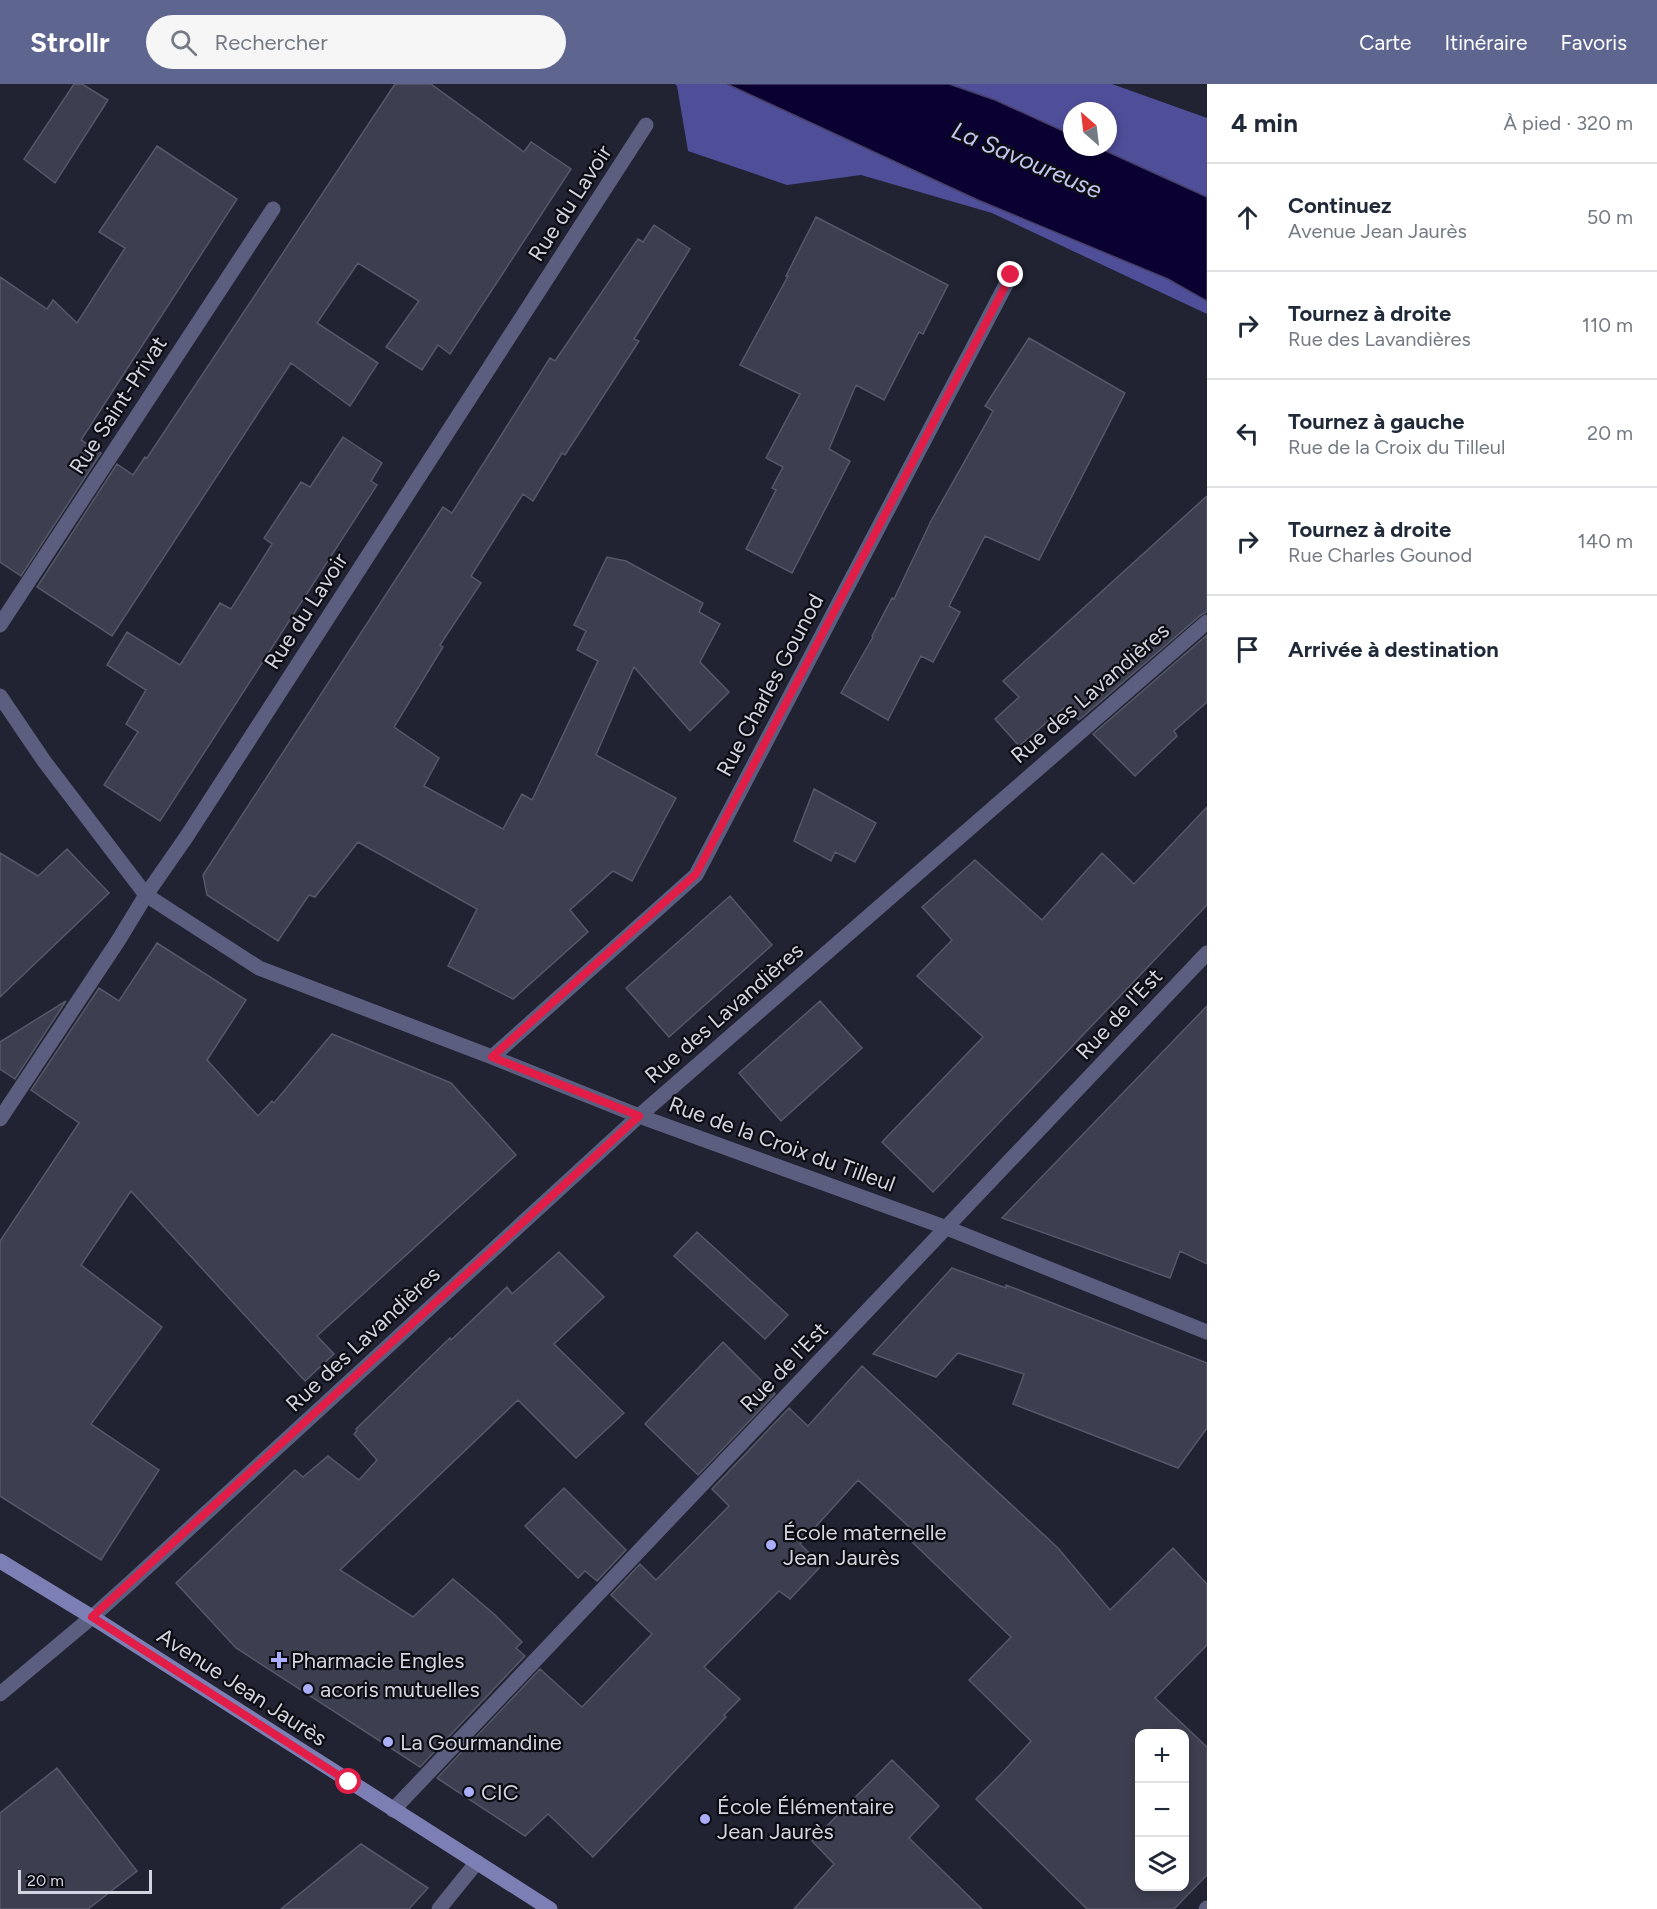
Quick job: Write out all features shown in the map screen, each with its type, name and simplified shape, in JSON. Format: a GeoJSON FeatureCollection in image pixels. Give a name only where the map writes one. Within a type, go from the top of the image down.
{"type":"FeatureCollection","features":[{"type":"Feature","properties":{"kind":"main road","name":"Avenue Jean Jaurès"},"geometry":{"type":"LineString","coordinates":[[0,1561],[92,1617],[550,1909]]}},
{"type":"Feature","properties":{"kind":"street","name":"Rue du Lavoir"},"geometry":{"type":"LineString","coordinates":[[0,1119],[146,895],[182,844],[646,125]]}},
{"type":"Feature","properties":{"kind":"street","name":"Rue Saint-Privat"},"geometry":{"type":"LineString","coordinates":[[0,625],[273,209]]}},
{"type":"Feature","properties":{"kind":"street","name":"Rue Charles Gounod"},"geometry":{"type":"LineString","coordinates":[[492,1057],[696,874],[1011,275]]}},
{"type":"Feature","properties":{"kind":"street","name":"Rue des Lavandières"},"geometry":{"type":"LineString","coordinates":[[0,1694],[92,1617],[639,1116],[1207,621]]}},
{"type":"Feature","properties":{"kind":"street","name":"Rue de la Croix du Tilleul"},"geometry":{"type":"LineString","coordinates":[[0,696],[44,761],[146,895],[259,968],[639,1116],[947,1228],[1207,1332]]}},
{"type":"Feature","properties":{"kind":"street","name":"Rue de l'Est"},"geometry":{"type":"LineString","coordinates":[[393,1810],[1207,953]]}},
{"type":"Feature","properties":{"kind":"street"},"geometry":{"type":"LineString","coordinates":[[439,1909],[477,1862]]}},
{"type":"Feature","properties":{"kind":"shaded area"},"geometry":{"type":"Polygon","coordinates":[[[675,84],[1112,84],[1207,118],[1207,314],[992,213],[861,175],[787,185],[688,151],[675,84]]]}},
{"type":"Feature","properties":{"kind":"water","name":"La Savoureuse"},"geometry":{"type":"Polygon","coordinates":[[[727,84],[949,84],[995,100],[1063,131],[1063,156],[1117,156],[1207,197],[1207,301],[1168,279],[978,200],[727,84]]]}},
{"type":"Feature","properties":{"kind":"building"},"geometry":{"type":"Polygon","coordinates":[[[74,84],[82,84],[108,100],[55,183],[24,159],[74,84]]]}},
{"type":"Feature","properties":{"kind":"building"},"geometry":{"type":"Polygon","coordinates":[[[395,84],[431,84],[524,152],[531,142],[571,169],[450,354],[438,345],[422,370],[386,347],[419,301],[358,263],[317,323],[378,363],[350,406],[291,363],[112,636],[37,587],[117,464],[133,475],[145,457],[147,458],[395,84]]]}},
{"type":"Feature","properties":{"kind":"building"},"geometry":{"type":"Polygon","coordinates":[[[157,146],[237,199],[81,440],[101,453],[21,576],[0,562],[0,277],[47,309],[53,300],[77,323],[125,248],[99,232],[157,146]]]}},
{"type":"Feature","properties":{"kind":"building"},"geometry":{"type":"Polygon","coordinates":[[[816,217],[948,285],[923,334],[919,332],[884,400],[856,385],[829,449],[850,461],[792,573],[746,549],[776,490],[772,488],[783,467],[766,458],[800,394],[740,365],[788,276],[786,276],[816,217]]]}},
{"type":"Feature","properties":{"kind":"building"},"geometry":{"type":"Polygon","coordinates":[[[654,225],[690,249],[634,339],[639,341],[565,455],[562,453],[533,501],[523,494],[471,576],[481,583],[440,645],[443,647],[394,727],[439,758],[424,786],[503,829],[522,794],[532,800],[598,661],[577,650],[586,631],[574,625],[607,557],[626,561],[703,603],[699,612],[720,624],[700,662],[729,692],[690,731],[634,667],[596,755],[676,798],[632,881],[613,871],[570,910],[588,932],[513,999],[448,966],[477,909],[358,842],[315,897],[309,895],[278,941],[207,895],[203,875],[443,507],[452,513],[550,358],[555,361],[638,239],[643,242],[654,225]]]}},
{"type":"Feature","properties":{"kind":"building"},"geometry":{"type":"Polygon","coordinates":[[[1029,338],[1125,393],[1039,560],[985,536],[949,606],[960,612],[933,662],[921,656],[888,720],[841,693],[892,598],[894,599],[931,521],[993,411],[985,406],[1029,338]]]}},
{"type":"Feature","properties":{"kind":"building"},"geometry":{"type":"Polygon","coordinates":[[[343,437],[382,463],[371,481],[377,485],[160,821],[104,785],[138,732],[126,724],[146,690],[107,665],[127,632],[180,665],[220,603],[231,609],[272,544],[264,538],[301,482],[310,487],[343,437]]]}},
{"type":"Feature","properties":{"kind":"building"},"geometry":{"type":"Polygon","coordinates":[[[1207,496],[1207,612],[1079,720],[1065,707],[1019,746],[995,719],[1019,697],[1003,681],[1207,496]]]}},
{"type":"Feature","properties":{"kind":"building"},"geometry":{"type":"Polygon","coordinates":[[[1207,635],[1207,702],[1174,731],[1177,736],[1135,776],[1093,734],[1207,635]]]}},
{"type":"Feature","properties":{"kind":"building"},"geometry":{"type":"Polygon","coordinates":[[[814,789],[876,823],[855,862],[835,852],[831,861],[794,841],[814,789]]]}},
{"type":"Feature","properties":{"kind":"building"},"geometry":{"type":"Polygon","coordinates":[[[1207,807],[1207,905],[933,1192],[882,1142],[983,1037],[917,976],[952,940],[922,907],[975,860],[1042,920],[1102,853],[1134,884],[1207,807]]]}},
{"type":"Feature","properties":{"kind":"building"},"geometry":{"type":"Polygon","coordinates":[[[67,849],[109,893],[0,997],[0,853],[38,876],[67,849]]]}},
{"type":"Feature","properties":{"kind":"building"},"geometry":{"type":"Polygon","coordinates":[[[730,896],[772,945],[669,1037],[626,988],[730,896]]]}},
{"type":"Feature","properties":{"kind":"building"},"geometry":{"type":"Polygon","coordinates":[[[157,943],[246,1000],[207,1060],[258,1116],[272,1101],[274,1103],[332,1034],[451,1083],[516,1155],[317,1336],[334,1354],[305,1381],[131,1191],[81,1265],[162,1327],[91,1424],[159,1470],[101,1560],[0,1496],[0,1241],[79,1123],[31,1090],[99,988],[119,1001],[157,943]]]}},
{"type":"Feature","properties":{"kind":"building"},"geometry":{"type":"Polygon","coordinates":[[[66,1001],[15,1079],[0,1069],[0,1042],[66,1001]]]}},
{"type":"Feature","properties":{"kind":"building"},"geometry":{"type":"Polygon","coordinates":[[[820,1001],[862,1048],[781,1121],[739,1073],[820,1001]]]}},
{"type":"Feature","properties":{"kind":"building"},"geometry":{"type":"Polygon","coordinates":[[[1207,1006],[1207,1264],[1180,1251],[1170,1278],[1002,1218],[1207,1006]]]}},
{"type":"Feature","properties":{"kind":"building"},"geometry":{"type":"Polygon","coordinates":[[[697,1232],[788,1315],[765,1339],[674,1256],[697,1232]]]}},
{"type":"Feature","properties":{"kind":"building"},"geometry":{"type":"Polygon","coordinates":[[[559,1252],[604,1297],[554,1344],[624,1413],[576,1458],[518,1400],[340,1570],[413,1617],[453,1579],[522,1642],[516,1648],[525,1656],[420,1767],[236,1648],[176,1583],[295,1470],[303,1477],[328,1456],[359,1480],[377,1460],[354,1434],[356,1429],[450,1338],[451,1340],[507,1287],[512,1294],[559,1252]]]}},
{"type":"Feature","properties":{"kind":"building"},"geometry":{"type":"Polygon","coordinates":[[[952,1268],[1006,1288],[1006,1285],[1207,1363],[1207,1428],[1178,1468],[1013,1404],[1024,1374],[958,1353],[936,1377],[873,1354],[952,1268]]]}},
{"type":"Feature","properties":{"kind":"building"},"geometry":{"type":"Polygon","coordinates":[[[723,1342],[775,1394],[698,1475],[645,1424],[723,1342]]]}},
{"type":"Feature","properties":{"kind":"building"},"geometry":{"type":"Polygon","coordinates":[[[862,1366],[1058,1548],[1110,1610],[1173,1548],[1207,1584],[1207,1645],[1155,1698],[1188,1729],[1135,1729],[1135,1891],[1189,1891],[1189,1730],[1207,1747],[1207,1875],[1174,1909],[1087,1909],[976,1799],[1031,1741],[969,1680],[1011,1637],[911,1541],[917,1534],[858,1480],[800,1544],[822,1565],[790,1599],[779,1591],[704,1667],[740,1699],[724,1715],[726,1717],[593,1857],[548,1814],[525,1836],[437,1778],[540,1669],[582,1707],[652,1634],[611,1595],[640,1564],[656,1580],[729,1506],[712,1489],[789,1408],[808,1426],[862,1366]]]}},
{"type":"Feature","properties":{"kind":"building"},"geometry":{"type":"Polygon","coordinates":[[[564,1488],[626,1550],[597,1581],[585,1571],[578,1578],[525,1526],[564,1488]]]}},
{"type":"Feature","properties":{"kind":"building"},"geometry":{"type":"Polygon","coordinates":[[[892,1760],[939,1806],[909,1838],[982,1909],[794,1909],[834,1864],[812,1841],[892,1760]]]}},
{"type":"Feature","properties":{"kind":"building"},"geometry":{"type":"Polygon","coordinates":[[[57,1768],[137,1871],[88,1909],[0,1909],[0,1813],[57,1768]]]}},
{"type":"Feature","properties":{"kind":"building"},"geometry":{"type":"Polygon","coordinates":[[[361,1844],[428,1888],[409,1909],[281,1909],[361,1844]]]}},
{"type":"Feature","properties":{"kind":"place","name":"École maternelle Jean Jaurès"},"geometry":{"type":"Point","coordinates":[771,1545]}},
{"type":"Feature","properties":{"kind":"place","name":"Pharmacie Engles"},"geometry":{"type":"Point","coordinates":[279,1660]}},
{"type":"Feature","properties":{"kind":"place","name":"acoris mutuelles"},"geometry":{"type":"Point","coordinates":[308,1689]}},
{"type":"Feature","properties":{"kind":"place","name":"La Gourmandine"},"geometry":{"type":"Point","coordinates":[388,1742]}},
{"type":"Feature","properties":{"kind":"place","name":"CIC"},"geometry":{"type":"Point","coordinates":[469,1792]}},
{"type":"Feature","properties":{"kind":"place","name":"École Élémentaire Jean Jaurès"},"geometry":{"type":"Point","coordinates":[705,1819]}},
{"type":"Feature","properties":{"kind":"route"},"geometry":{"type":"LineString","coordinates":[[349,1782],[92,1617],[639,1116],[492,1057],[696,874],[1011,275]]}}]}
